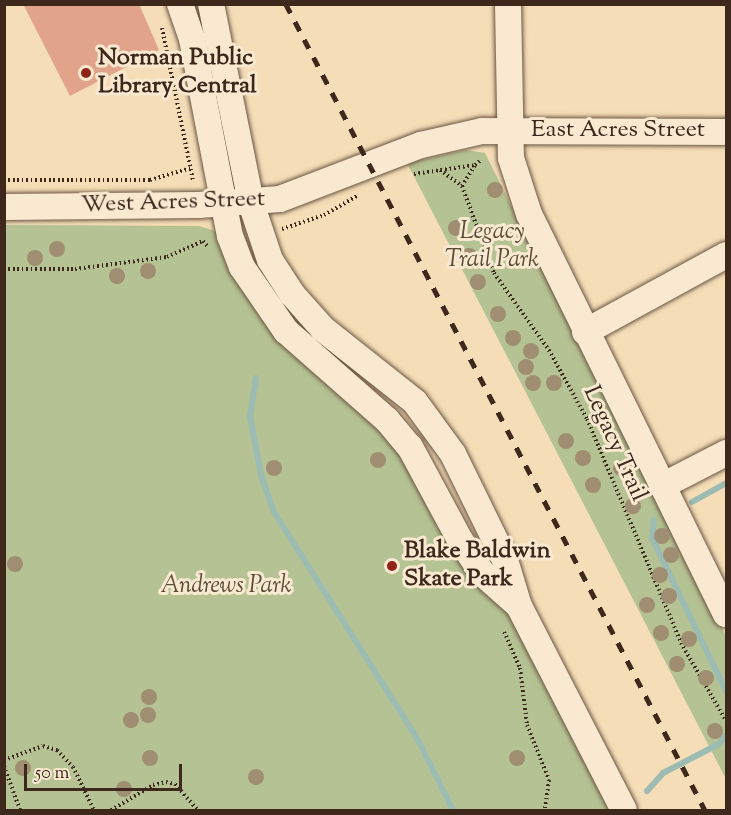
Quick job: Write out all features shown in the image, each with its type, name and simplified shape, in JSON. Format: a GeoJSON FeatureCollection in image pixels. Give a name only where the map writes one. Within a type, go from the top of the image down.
{"type":"FeatureCollection","features":[{"type":"Feature","properties":{"kind":"street"},"geometry":{"type":"LineString","coordinates":[[211,4],[251,203],[270,260],[292,294],[323,329],[393,381],[434,426],[453,454],[505,560],[511,614]]}},
{"type":"Feature","properties":{"kind":"street"},"geometry":{"type":"LineString","coordinates":[[508,4],[511,158],[529,214],[585,332],[726,614]]}},
{"type":"Feature","properties":{"kind":"street"},"geometry":{"type":"LineString","coordinates":[[170,10],[192,39],[230,236],[260,298],[312,356],[387,420],[410,447],[460,540],[511,614],[624,810]]}},
{"type":"Feature","properties":{"kind":"street","name":"West Acres Street"},"geometry":{"type":"LineString","coordinates":[[4,207],[223,205],[280,199],[430,142],[482,131],[510,130]]}},
{"type":"Feature","properties":{"kind":"street","name":"East Acres Street"},"geometry":{"type":"LineString","coordinates":[[510,130],[726,132]]}},
{"type":"Feature","properties":{"kind":"street"},"geometry":{"type":"LineString","coordinates":[[585,332],[726,255]]}},
{"type":"Feature","properties":{"kind":"street"},"geometry":{"type":"LineString","coordinates":[[663,486],[726,453]]}},
{"type":"Feature","properties":{"kind":"path"},"geometry":{"type":"LineString","coordinates":[[170,10],[193,178]]}},
{"type":"Feature","properties":{"kind":"path"},"geometry":{"type":"LineString","coordinates":[[440,170],[462,186],[475,165],[481,160]]}},
{"type":"Feature","properties":{"kind":"path"},"geometry":{"type":"LineString","coordinates":[[410,175],[475,165]]}},
{"type":"Feature","properties":{"kind":"path"},"geometry":{"type":"LineString","coordinates":[[4,180],[150,180],[201,166]]}},
{"type":"Feature","properties":{"kind":"path","name":"Legacy Trail"},"geometry":{"type":"LineString","coordinates":[[462,186],[495,273],[549,350],[586,419],[681,643],[718,711],[726,721]]}},
{"type":"Feature","properties":{"kind":"path"},"geometry":{"type":"LineString","coordinates":[[279,230],[324,214],[361,194]]}},
{"type":"Feature","properties":{"kind":"path"},"geometry":{"type":"LineString","coordinates":[[4,269],[75,268],[167,257],[204,240],[215,255]]}},
{"type":"Feature","properties":{"kind":"path"},"geometry":{"type":"LineString","coordinates":[[4,554],[4,564]]}},
{"type":"Feature","properties":{"kind":"path"},"geometry":{"type":"LineString","coordinates":[[511,614],[527,725],[549,780],[544,810]]}},
{"type":"Feature","properties":{"kind":"path"},"geometry":{"type":"LineString","coordinates":[[4,760],[43,746],[57,750],[73,767],[94,810]]}},
{"type":"Feature","properties":{"kind":"path"},"geometry":{"type":"LineString","coordinates":[[4,766],[20,810]]}},
{"type":"Feature","properties":{"kind":"path"},"geometry":{"type":"LineString","coordinates":[[111,810],[153,784],[166,782],[175,784],[198,810]]}},
{"type":"Feature","properties":{"kind":"green space","name":"Legacy Trail Park"},"geometry":{"type":"Polygon","coordinates":[[[466,150],[485,153],[726,636],[726,779],[407,163],[466,150]]]}},
{"type":"Feature","properties":{"kind":"green space","name":"Andrews Park"},"geometry":{"type":"Polygon","coordinates":[[[5,225],[199,226],[219,232],[388,431],[509,612],[611,810],[5,810],[5,225]]]}},
{"type":"Feature","properties":{"kind":"building","name":"Norman Public Library Central"},"geometry":{"type":"Polygon","coordinates":[[[23,4],[139,4],[159,50],[70,96],[23,4]]]}},
{"type":"Feature","properties":{"kind":"waterway"},"geometry":{"type":"LineString","coordinates":[[256,378],[250,416],[261,475],[274,512],[418,740],[453,810]]}},
{"type":"Feature","properties":{"kind":"waterway"},"geometry":{"type":"LineString","coordinates":[[692,502],[726,483]]}},
{"type":"Feature","properties":{"kind":"waterway"},"geometry":{"type":"LineString","coordinates":[[654,520],[652,538],[726,691]]}},
{"type":"Feature","properties":{"kind":"waterway"},"geometry":{"type":"LineString","coordinates":[[647,791],[663,773],[719,744],[726,735]]}},
{"type":"Feature","properties":{"kind":"railway"},"geometry":{"type":"LineString","coordinates":[[286,4],[705,810]]}},
{"type":"Feature","properties":{"kind":"place","name":"Norman Public Library Central"},"geometry":{"type":"Point","coordinates":[86,73]}},
{"type":"Feature","properties":{"kind":"place","name":"Blake Baldwin Skate Park"},"geometry":{"type":"Point","coordinates":[392,566]}}]}
